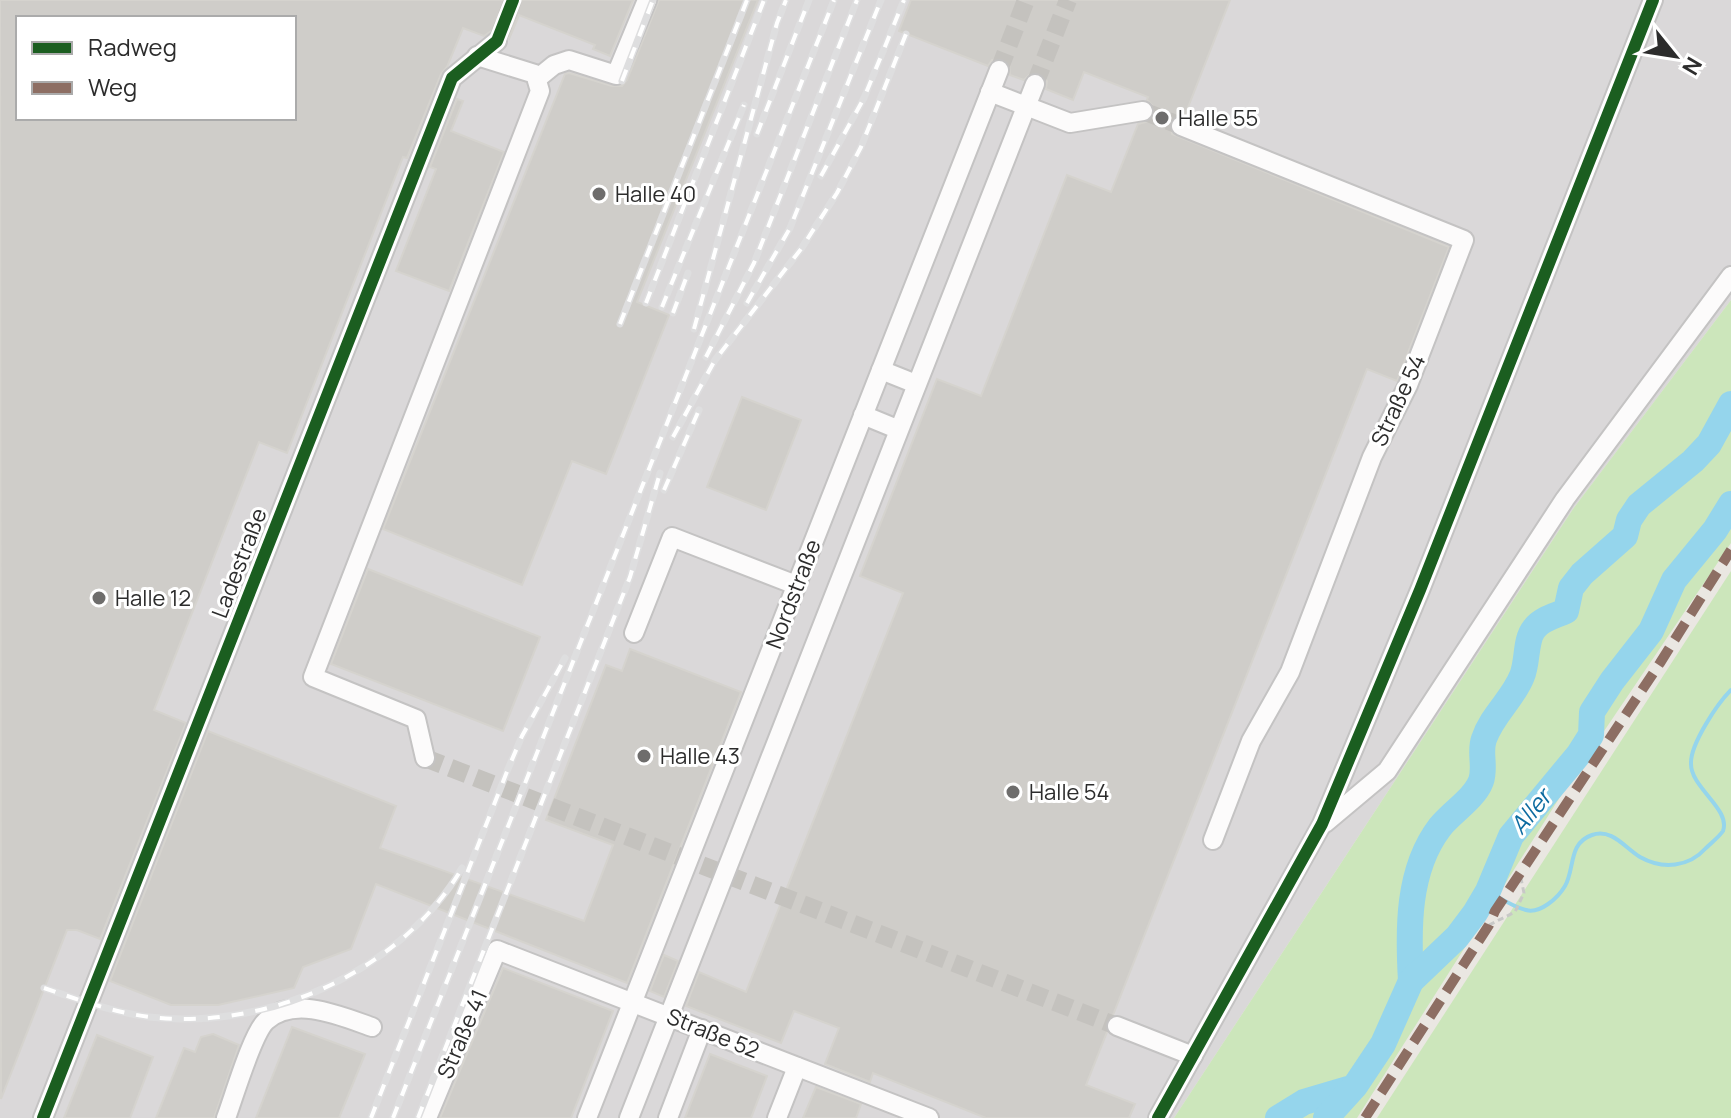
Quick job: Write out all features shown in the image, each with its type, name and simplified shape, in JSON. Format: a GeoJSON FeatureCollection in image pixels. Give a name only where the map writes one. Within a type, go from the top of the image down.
{"type":"FeatureCollection","features":[{"type":"Feature","properties":{"kind":"street"},"geometry":{"type":"LineString","coordinates":[[538,78],[554,65],[569,60],[616,75],[647,0]]}},
{"type":"Feature","properties":{"kind":"street"},"geometry":{"type":"LineString","coordinates":[[1158,1118],[1322,824],[1420,590],[1653,0]]}},
{"type":"Feature","properties":{"kind":"street","name":"Ladestraße"},"geometry":{"type":"LineString","coordinates":[[43,1118],[452,78],[497,41]]}},
{"type":"Feature","properties":{"kind":"street"},"geometry":{"type":"LineString","coordinates":[[425,758],[416,719],[313,677],[540,91],[535,74],[477,56]]}},
{"type":"Feature","properties":{"kind":"street","name":"Nordstraße"},"geometry":{"type":"LineString","coordinates":[[587,1118],[999,70]]}},
{"type":"Feature","properties":{"kind":"street","name":"Nordstraße"},"geometry":{"type":"LineString","coordinates":[[629,1118],[1035,84]]}},
{"type":"Feature","properties":{"kind":"street"},"geometry":{"type":"LineString","coordinates":[[990,92],[1070,123],[1143,111]]}},
{"type":"Feature","properties":{"kind":"street","name":"Straße 54"},"geometry":{"type":"LineString","coordinates":[[1181,126],[1464,240],[1408,385],[1372,457],[1290,672],[1251,741],[1213,840]]}},
{"type":"Feature","properties":{"kind":"street"},"geometry":{"type":"LineString","coordinates":[[1322,824],[1387,771],[1565,499],[1731,276]]}},
{"type":"Feature","properties":{"kind":"street"},"geometry":{"type":"LineString","coordinates":[[881,370],[916,384]]}},
{"type":"Feature","properties":{"kind":"street"},"geometry":{"type":"LineString","coordinates":[[863,415],[897,429]]}},
{"type":"Feature","properties":{"kind":"street"},"geometry":{"type":"LineString","coordinates":[[634,633],[672,537],[796,585]]}},
{"type":"Feature","properties":{"kind":"street","name":"Straße 52"},"geometry":{"type":"LineString","coordinates":[[497,950],[929,1118]]}},
{"type":"Feature","properties":{"kind":"street","name":"Straße 41"},"geometry":{"type":"LineString","coordinates":[[427,1118],[497,950]]}},
{"type":"Feature","properties":{"kind":"street"},"geometry":{"type":"LineString","coordinates":[[226,1118],[257,1035],[265,1022],[283,1011],[321,1010],[372,1027]]}},
{"type":"Feature","properties":{"kind":"street"},"geometry":{"type":"LineString","coordinates":[[1117,1026],[1193,1056]]}},
{"type":"Feature","properties":{"kind":"street"},"geometry":{"type":"LineString","coordinates":[[668,1118],[702,1029]]}},
{"type":"Feature","properties":{"kind":"street"},"geometry":{"type":"LineString","coordinates":[[777,1118],[797,1067]]}},
{"type":"Feature","properties":{"kind":"path"},"geometry":{"type":"LineString","coordinates":[[1489,925],[1515,912],[1524,893],[1520,874]]}},
{"type":"Feature","properties":{"kind":"shaded area"},"geometry":{"type":"Polygon","coordinates":[[[0,0],[1731,0],[1731,300],[1573,509],[1174,1118],[0,1118],[0,0]]]}},
{"type":"Feature","properties":{"kind":"green space"},"geometry":{"type":"Polygon","coordinates":[[[1731,300],[1731,543],[1567,786],[1357,1118],[1174,1118],[1573,509],[1731,300]]]}},
{"type":"Feature","properties":{"kind":"green space"},"geometry":{"type":"Polygon","coordinates":[[[1731,571],[1731,1118],[1377,1118],[1731,571]]]}},
{"type":"Feature","properties":{"kind":"building","name":"Halle 12"},"geometry":{"type":"Polygon","coordinates":[[[0,0],[633,0],[610,56],[593,49],[595,45],[519,15],[509,39],[500,30],[494,29],[484,36],[463,28],[407,158],[403,157],[287,453],[259,442],[154,710],[186,723],[100,939],[77,930],[67,930],[1,1099],[0,0]]]}},
{"type":"Feature","properties":{"kind":"building","name":"Halle 40"},"geometry":{"type":"Polygon","coordinates":[[[659,0],[758,0],[637,302],[669,315],[606,474],[572,461],[522,585],[383,529],[565,74],[622,86],[659,0]]]}},
{"type":"Feature","properties":{"kind":"building","name":"Halle 54"},"geometry":{"type":"Polygon","coordinates":[[[911,0],[1230,0],[1185,115],[1179,114],[1170,121],[1172,134],[1449,247],[1397,381],[1367,369],[1113,1015],[1106,1022],[1107,1032],[1086,1085],[1135,1104],[1129,1118],[986,1118],[873,1073],[870,1082],[825,1064],[839,1028],[794,1011],[781,1043],[686,1006],[699,972],[746,992],[903,593],[860,576],[937,379],[981,396],[1067,175],[1111,192],[1138,124],[1150,121],[1154,114],[1155,108],[1147,100],[1148,97],[1084,72],[1073,100],[1046,89],[1047,81],[1040,73],[1032,72],[1024,80],[1010,75],[1009,63],[1003,59],[992,60],[988,66],[899,31],[911,0]]]}},
{"type":"Feature","properties":{"kind":"building"},"geometry":{"type":"Polygon","coordinates":[[[457,99],[463,101],[451,131],[504,152],[449,291],[396,271],[436,169],[430,167],[457,99]]]}},
{"type":"Feature","properties":{"kind":"building"},"geometry":{"type":"Polygon","coordinates":[[[742,397],[801,420],[766,510],[707,487],[742,397]]]}},
{"type":"Feature","properties":{"kind":"building"},"geometry":{"type":"Polygon","coordinates":[[[368,569],[540,637],[503,731],[331,664],[368,569]]]}},
{"type":"Feature","properties":{"kind":"building"},"geometry":{"type":"Polygon","coordinates":[[[630,649],[741,692],[627,983],[376,884],[351,949],[303,967],[294,988],[218,1005],[171,1005],[110,981],[208,731],[396,806],[380,848],[584,921],[613,845],[546,820],[606,665],[622,671],[630,649]]]}},
{"type":"Feature","properties":{"kind":"building"},"geometry":{"type":"Polygon","coordinates":[[[664,955],[678,961],[664,997],[650,991],[664,955]]]}},
{"type":"Feature","properties":{"kind":"building"},"geometry":{"type":"Polygon","coordinates":[[[503,968],[613,1011],[571,1118],[440,1118],[503,968]]]}},
{"type":"Feature","properties":{"kind":"building"},"geometry":{"type":"Polygon","coordinates":[[[292,1027],[365,1054],[339,1118],[256,1118],[292,1027]]]}},
{"type":"Feature","properties":{"kind":"building"},"geometry":{"type":"Polygon","coordinates":[[[213,1034],[239,1045],[214,1118],[156,1118],[184,1048],[195,1052],[201,1037],[213,1034]]]}},
{"type":"Feature","properties":{"kind":"building"},"geometry":{"type":"Polygon","coordinates":[[[97,1035],[153,1057],[130,1118],[64,1118],[97,1035]]]}},
{"type":"Feature","properties":{"kind":"building"},"geometry":{"type":"Polygon","coordinates":[[[710,1054],[767,1076],[751,1118],[685,1118],[710,1054]]]}},
{"type":"Feature","properties":{"kind":"building"},"geometry":{"type":"Polygon","coordinates":[[[816,1087],[861,1104],[856,1118],[803,1118],[816,1087]]]}},
{"type":"Feature","properties":{"kind":"waterway"},"geometry":{"type":"LineString","coordinates":[[1411,981],[1410,921],[1421,862],[1440,827],[1473,794],[1481,781],[1484,739],[1522,676],[1531,634],[1540,623],[1566,611],[1571,588],[1582,574],[1625,536],[1629,520],[1639,505],[1709,444],[1731,404]]}},
{"type":"Feature","properties":{"kind":"waterway","name":"Aller"},"geometry":{"type":"LineString","coordinates":[[1326,1118],[1355,1086],[1383,1044],[1411,981],[1457,937],[1475,913],[1488,891],[1511,836],[1579,754],[1591,735],[1592,712],[1651,631],[1674,580],[1715,530],[1731,504]]}},
{"type":"Feature","properties":{"kind":"waterway"},"geometry":{"type":"LineString","coordinates":[[1488,891],[1521,909],[1531,911],[1543,907],[1565,886],[1579,844],[1592,835],[1606,834],[1640,857],[1658,864],[1684,863],[1699,854],[1723,831],[1724,823],[1716,806],[1697,782],[1691,764],[1692,756],[1706,724],[1731,690]]}},
{"type":"Feature","properties":{"kind":"waterway"},"geometry":{"type":"LineString","coordinates":[[1278,1118],[1304,1102],[1348,1089]]}},
{"type":"Feature","properties":{"kind":"tunnel"},"geometry":{"type":"LineString","coordinates":[[497,41],[513,0]]}},
{"type":"Feature","properties":{"kind":"tunnel"},"geometry":{"type":"LineString","coordinates":[[999,70],[1026,0]]}},
{"type":"Feature","properties":{"kind":"tunnel"},"geometry":{"type":"LineString","coordinates":[[1035,84],[1068,0]]}},
{"type":"Feature","properties":{"kind":"tunnel"},"geometry":{"type":"LineString","coordinates":[[1143,111],[1181,126]]}},
{"type":"Feature","properties":{"kind":"tunnel"},"geometry":{"type":"LineString","coordinates":[[425,758],[1117,1026]]}},
{"type":"Feature","properties":{"kind":"railway"},"geometry":{"type":"LineString","coordinates":[[622,81],[653,0]]}},
{"type":"Feature","properties":{"kind":"railway"},"geometry":{"type":"LineString","coordinates":[[620,324],[747,0]]}},
{"type":"Feature","properties":{"kind":"railway"},"geometry":{"type":"LineString","coordinates":[[646,303],[764,0]]}},
{"type":"Feature","properties":{"kind":"railway"},"geometry":{"type":"LineString","coordinates":[[694,329],[777,23],[786,0]]}},
{"type":"Feature","properties":{"kind":"railway"},"geometry":{"type":"LineString","coordinates":[[757,134],[809,0]]}},
{"type":"Feature","properties":{"kind":"railway"},"geometry":{"type":"LineString","coordinates":[[393,1118],[834,0]]}},
{"type":"Feature","properties":{"kind":"railway"},"geometry":{"type":"LineString","coordinates":[[706,357],[754,263],[857,0]]}},
{"type":"Feature","properties":{"kind":"railway"},"geometry":{"type":"LineString","coordinates":[[747,303],[790,228],[881,0]]}},
{"type":"Feature","properties":{"kind":"railway"},"geometry":{"type":"LineString","coordinates":[[821,176],[864,98],[904,0]]}},
{"type":"Feature","properties":{"kind":"railway"},"geometry":{"type":"LineString","coordinates":[[673,437],[715,360],[801,249],[837,193],[861,147],[906,34]]}},
{"type":"Feature","properties":{"kind":"railway"},"geometry":{"type":"LineString","coordinates":[[662,307],[744,105]]}},
{"type":"Feature","properties":{"kind":"railway"},"geometry":{"type":"LineString","coordinates":[[673,313],[688,273]]}},
{"type":"Feature","properties":{"kind":"railway"},"geometry":{"type":"LineString","coordinates":[[664,490],[699,410]]}},
{"type":"Feature","properties":{"kind":"railway"},"geometry":{"type":"LineString","coordinates":[[418,1118],[630,577],[660,473]]}},
{"type":"Feature","properties":{"kind":"railway"},"geometry":{"type":"LineString","coordinates":[[371,1118],[508,769],[522,736],[565,658]]}},
{"type":"Feature","properties":{"kind":"railway"},"geometry":{"type":"LineString","coordinates":[[44,988],[109,1009],[149,1017],[194,1019],[239,1014],[284,1003],[327,987],[367,965],[404,937],[436,905],[462,868]]}},
{"type":"Feature","properties":{"kind":"marked path"},"geometry":{"type":"LineString","coordinates":[[1365,1118],[1495,911],[1660,663],[1731,550]]}},
{"type":"Feature","properties":{"kind":"cycle path"},"geometry":{"type":"LineString","coordinates":[[43,1118],[452,78],[497,41],[513,0]]}},
{"type":"Feature","properties":{"kind":"cycle path"},"geometry":{"type":"LineString","coordinates":[[1158,1118],[1322,824],[1420,590],[1653,0]]}},
{"type":"Feature","properties":{"kind":"place","name":"Halle 55"},"geometry":{"type":"Point","coordinates":[1162,118]}},
{"type":"Feature","properties":{"kind":"place","name":"Halle 40"},"geometry":{"type":"Point","coordinates":[599,194]}},
{"type":"Feature","properties":{"kind":"place","name":"Halle 12"},"geometry":{"type":"Point","coordinates":[99,598]}},
{"type":"Feature","properties":{"kind":"place","name":"Halle 43"},"geometry":{"type":"Point","coordinates":[644,756]}},
{"type":"Feature","properties":{"kind":"place","name":"Halle 54"},"geometry":{"type":"Point","coordinates":[1013,792]}}]}
